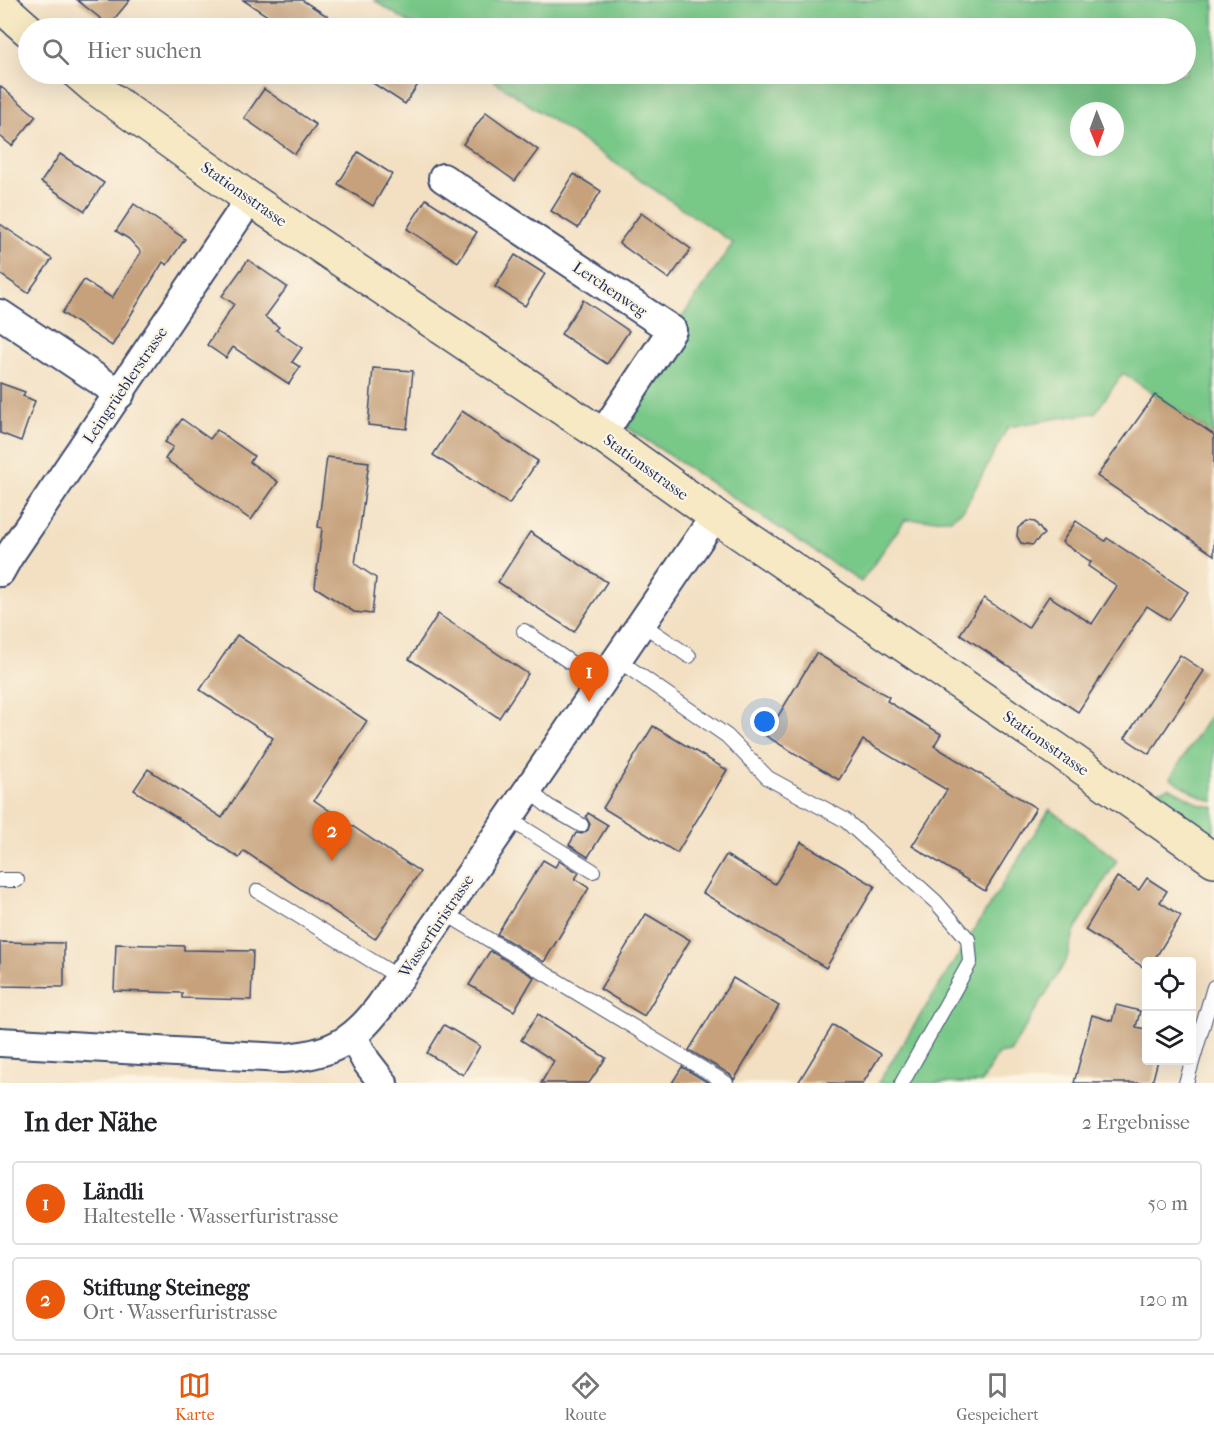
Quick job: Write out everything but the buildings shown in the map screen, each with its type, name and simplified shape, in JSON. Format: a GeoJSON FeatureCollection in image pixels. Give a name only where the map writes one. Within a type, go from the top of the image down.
{"type":"FeatureCollection","features":[{"type":"Feature","properties":{"kind":"main road"},"geometry":{"type":"LineString","coordinates":[[0,5],[18,21]]}},
{"type":"Feature","properties":{"kind":"main road","name":"Stationsstrasse"},"geometry":{"type":"LineString","coordinates":[[91,84],[250,199],[602,435],[715,516],[1062,753],[1214,860]]}},
{"type":"Feature","properties":{"kind":"street","name":"Lerchenweg"},"geometry":{"type":"LineString","coordinates":[[443,178],[672,330],[602,435]]}},
{"type":"Feature","properties":{"kind":"street","name":"Leingrüeblerstrasse"},"geometry":{"type":"LineString","coordinates":[[0,572],[250,199]]}},
{"type":"Feature","properties":{"kind":"street"},"geometry":{"type":"LineString","coordinates":[[0,314],[120,394]]}},
{"type":"Feature","properties":{"kind":"street","name":"Wasserfuristrasse"},"geometry":{"type":"LineString","coordinates":[[0,1042],[282,1058],[325,1051],[353,1037],[371,1020],[715,516]]}},
{"type":"Feature","properties":{"kind":"street"},"geometry":{"type":"LineString","coordinates":[[353,1037],[366,1061],[383,1083]]}},
{"type":"Feature","properties":{"kind":"lane"},"geometry":{"type":"LineString","coordinates":[[642,624],[689,656]]}},
{"type":"Feature","properties":{"kind":"lane"},"geometry":{"type":"LineString","coordinates":[[524,631],[602,683]]}},
{"type":"Feature","properties":{"kind":"lane"},"geometry":{"type":"LineString","coordinates":[[618,660],[727,736],[768,778],[845,820],[936,902],[968,939],[970,962],[902,1083]]}},
{"type":"Feature","properties":{"kind":"lane"},"geometry":{"type":"LineString","coordinates":[[528,790],[548,806],[581,825]]}},
{"type":"Feature","properties":{"kind":"lane"},"geometry":{"type":"LineString","coordinates":[[509,819],[593,871]]}},
{"type":"Feature","properties":{"kind":"lane"},"geometry":{"type":"LineString","coordinates":[[0,880],[17,880]]}},
{"type":"Feature","properties":{"kind":"lane"},"geometry":{"type":"LineString","coordinates":[[258,891],[400,978]]}},
{"type":"Feature","properties":{"kind":"lane"},"geometry":{"type":"LineString","coordinates":[[445,913],[726,1083]]}},
{"type":"Feature","properties":{"kind":"lane"},"geometry":{"type":"LineString","coordinates":[[1186,1083],[1214,987]]}},
{"type":"Feature","properties":{"kind":"green space"},"geometry":{"type":"Polygon","coordinates":[[[374,0],[1214,0],[1214,435],[1123,373],[1095,413],[1008,427],[964,509],[951,519],[905,520],[861,582],[613,418],[733,243],[499,84],[1196,84],[1196,18],[402,18],[374,0]]]}},
{"type":"Feature","properties":{"kind":"green space"},"geometry":{"type":"Polygon","coordinates":[[[1214,709],[1214,802],[1170,778],[1214,709]]]}},
{"type":"Feature","properties":{"kind":"green space"},"geometry":{"type":"Polygon","coordinates":[[[1169,787],[1201,805],[1214,807],[1214,860],[1131,801],[1169,787]]]}},
{"type":"Feature","properties":{"kind":"green space"},"geometry":{"type":"Polygon","coordinates":[[[1050,809],[1117,860],[1075,930],[1066,961],[1010,1052],[998,1054],[981,1083],[878,1083],[1050,809]]]}},
{"type":"Feature","properties":{"kind":"place","name":"Ländli"},"geometry":{"type":"Point","coordinates":[589,702]}},
{"type":"Feature","properties":{"kind":"place","name":"Stiftung Steinegg"},"geometry":{"type":"Point","coordinates":[332,861]}}]}
